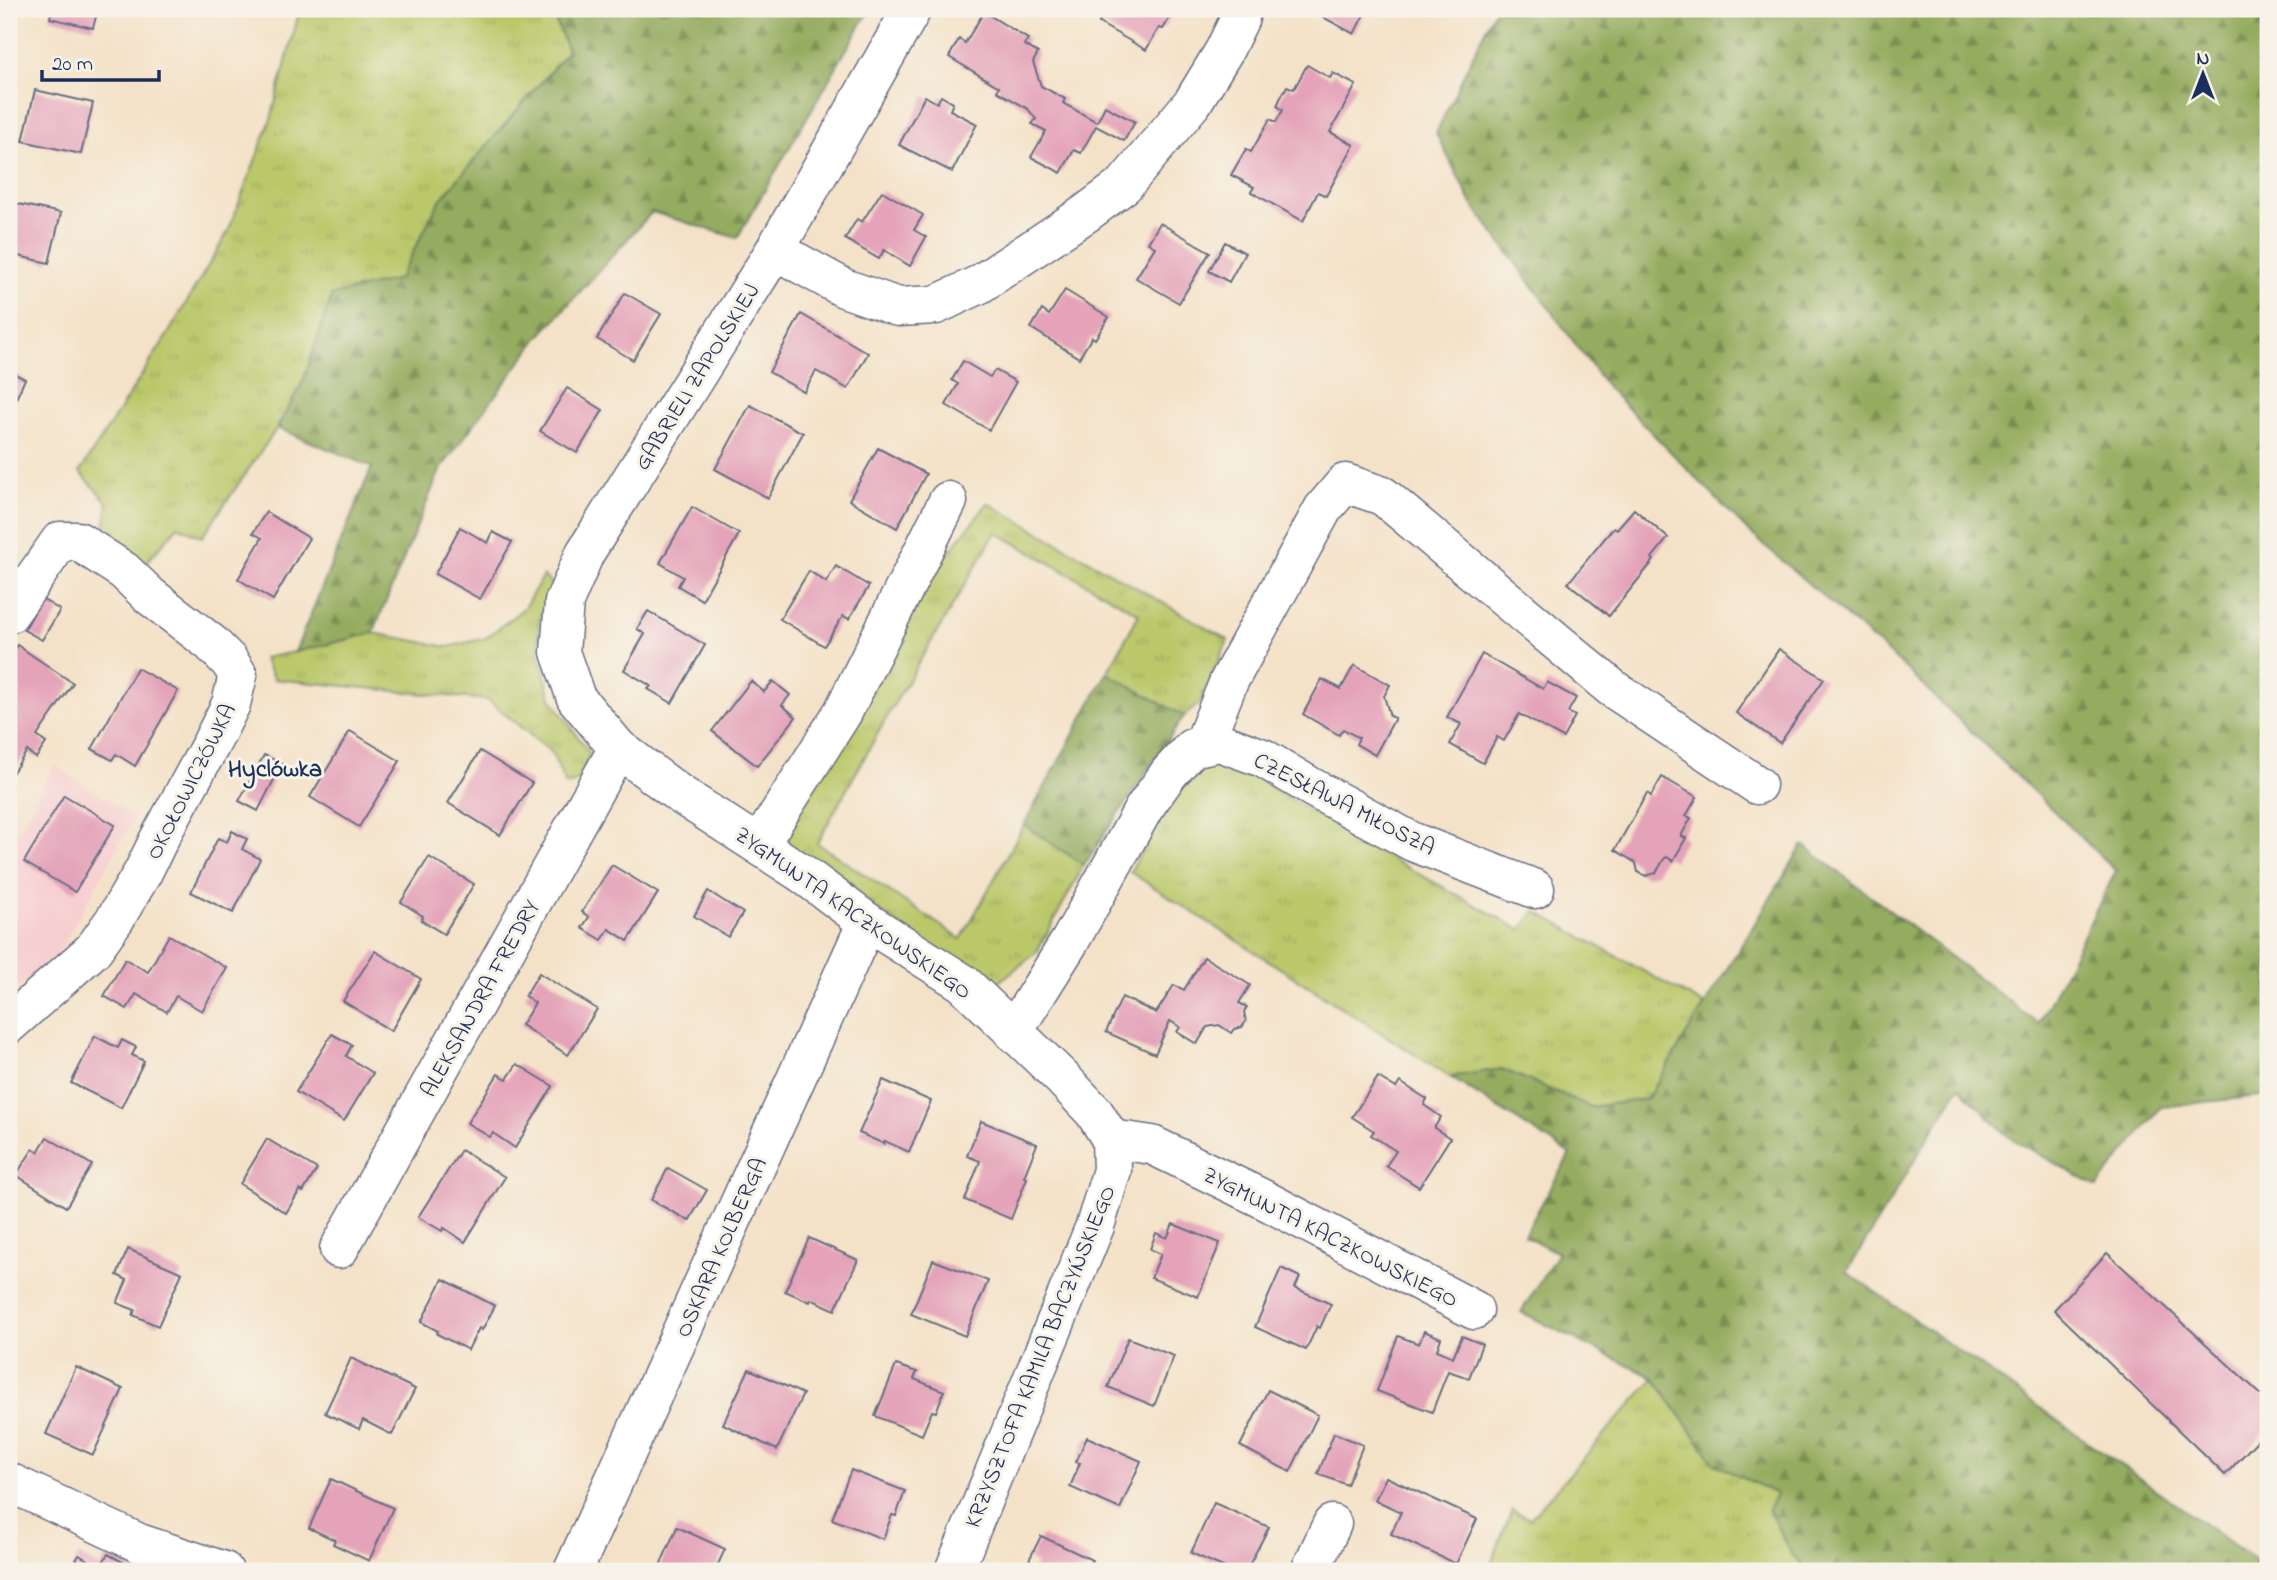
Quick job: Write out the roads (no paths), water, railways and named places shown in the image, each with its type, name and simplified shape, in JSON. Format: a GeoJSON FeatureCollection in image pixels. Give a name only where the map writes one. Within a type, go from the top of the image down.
{"type":"FeatureCollection","features":[{"type":"Feature","properties":{"kind":"street","name":"GABRIELI ZAPOLSKIEJ"},"geometry":{"type":"LineString","coordinates":[[618,747],[576,698],[560,652],[564,602],[585,552],[775,250],[912,9]]}},
{"type":"Feature","properties":{"kind":"street"},"geometry":{"type":"LineString","coordinates":[[775,250],[844,288],[898,307],[936,305],[980,284],[1124,185],[1193,102],[1224,51],[1240,18]]}},
{"type":"Feature","properties":{"kind":"street"},"geometry":{"type":"LineString","coordinates":[[1013,1032],[1070,941],[1144,808],[1192,747],[1203,745],[1240,660],[1323,509],[1345,483],[1383,496],[1612,688],[1757,785]]}},
{"type":"Feature","properties":{"kind":"street"},"geometry":{"type":"LineString","coordinates":[[759,845],[843,712],[947,501]]}},
{"type":"Feature","properties":{"kind":"street","name":"OKOŁOWICZÓWKA"},"geometry":{"type":"LineString","coordinates":[[9,614],[60,541],[78,541],[124,571],[150,596],[211,643],[229,661],[238,675],[231,704],[212,742],[143,873],[115,919],[93,950],[9,1024]]}},
{"type":"Feature","properties":{"kind":"street","name":"CZESŁAWA MIŁOSZA"},"geometry":{"type":"LineString","coordinates":[[1203,745],[1219,742],[1263,758],[1413,842],[1535,889]]}},
{"type":"Feature","properties":{"kind":"street","name":"ZYGMUNTA KACZKOWSKIEGO"},"geometry":{"type":"LineString","coordinates":[[618,747],[678,793],[803,874],[867,922],[963,983],[1062,1078],[1094,1112],[1111,1139],[1152,1144],[1474,1310]]}},
{"type":"Feature","properties":{"kind":"street","name":"ALEKSANDRA FREDRY"},"geometry":{"type":"LineString","coordinates":[[339,1250],[618,747]]}},
{"type":"Feature","properties":{"kind":"street","name":"OSKARA KOLBERGA"},"geometry":{"type":"LineString","coordinates":[[573,1571],[867,922]]}},
{"type":"Feature","properties":{"kind":"street","name":"KRZYSZTOFA KAMILA BACZYŃSKIEGO"},"geometry":{"type":"LineString","coordinates":[[954,1571],[1095,1226],[1112,1170],[1111,1139]]}},
{"type":"Feature","properties":{"kind":"street"},"geometry":{"type":"LineString","coordinates":[[9,1482],[139,1543],[224,1571]]}},
{"type":"Feature","properties":{"kind":"street"},"geometry":{"type":"LineString","coordinates":[[1310,1571],[1332,1524]]}},
{"type":"Feature","properties":{"kind":"district","name":"Hyclówka"},"geometry":{"type":"Point","coordinates":[275,768]}}]}
